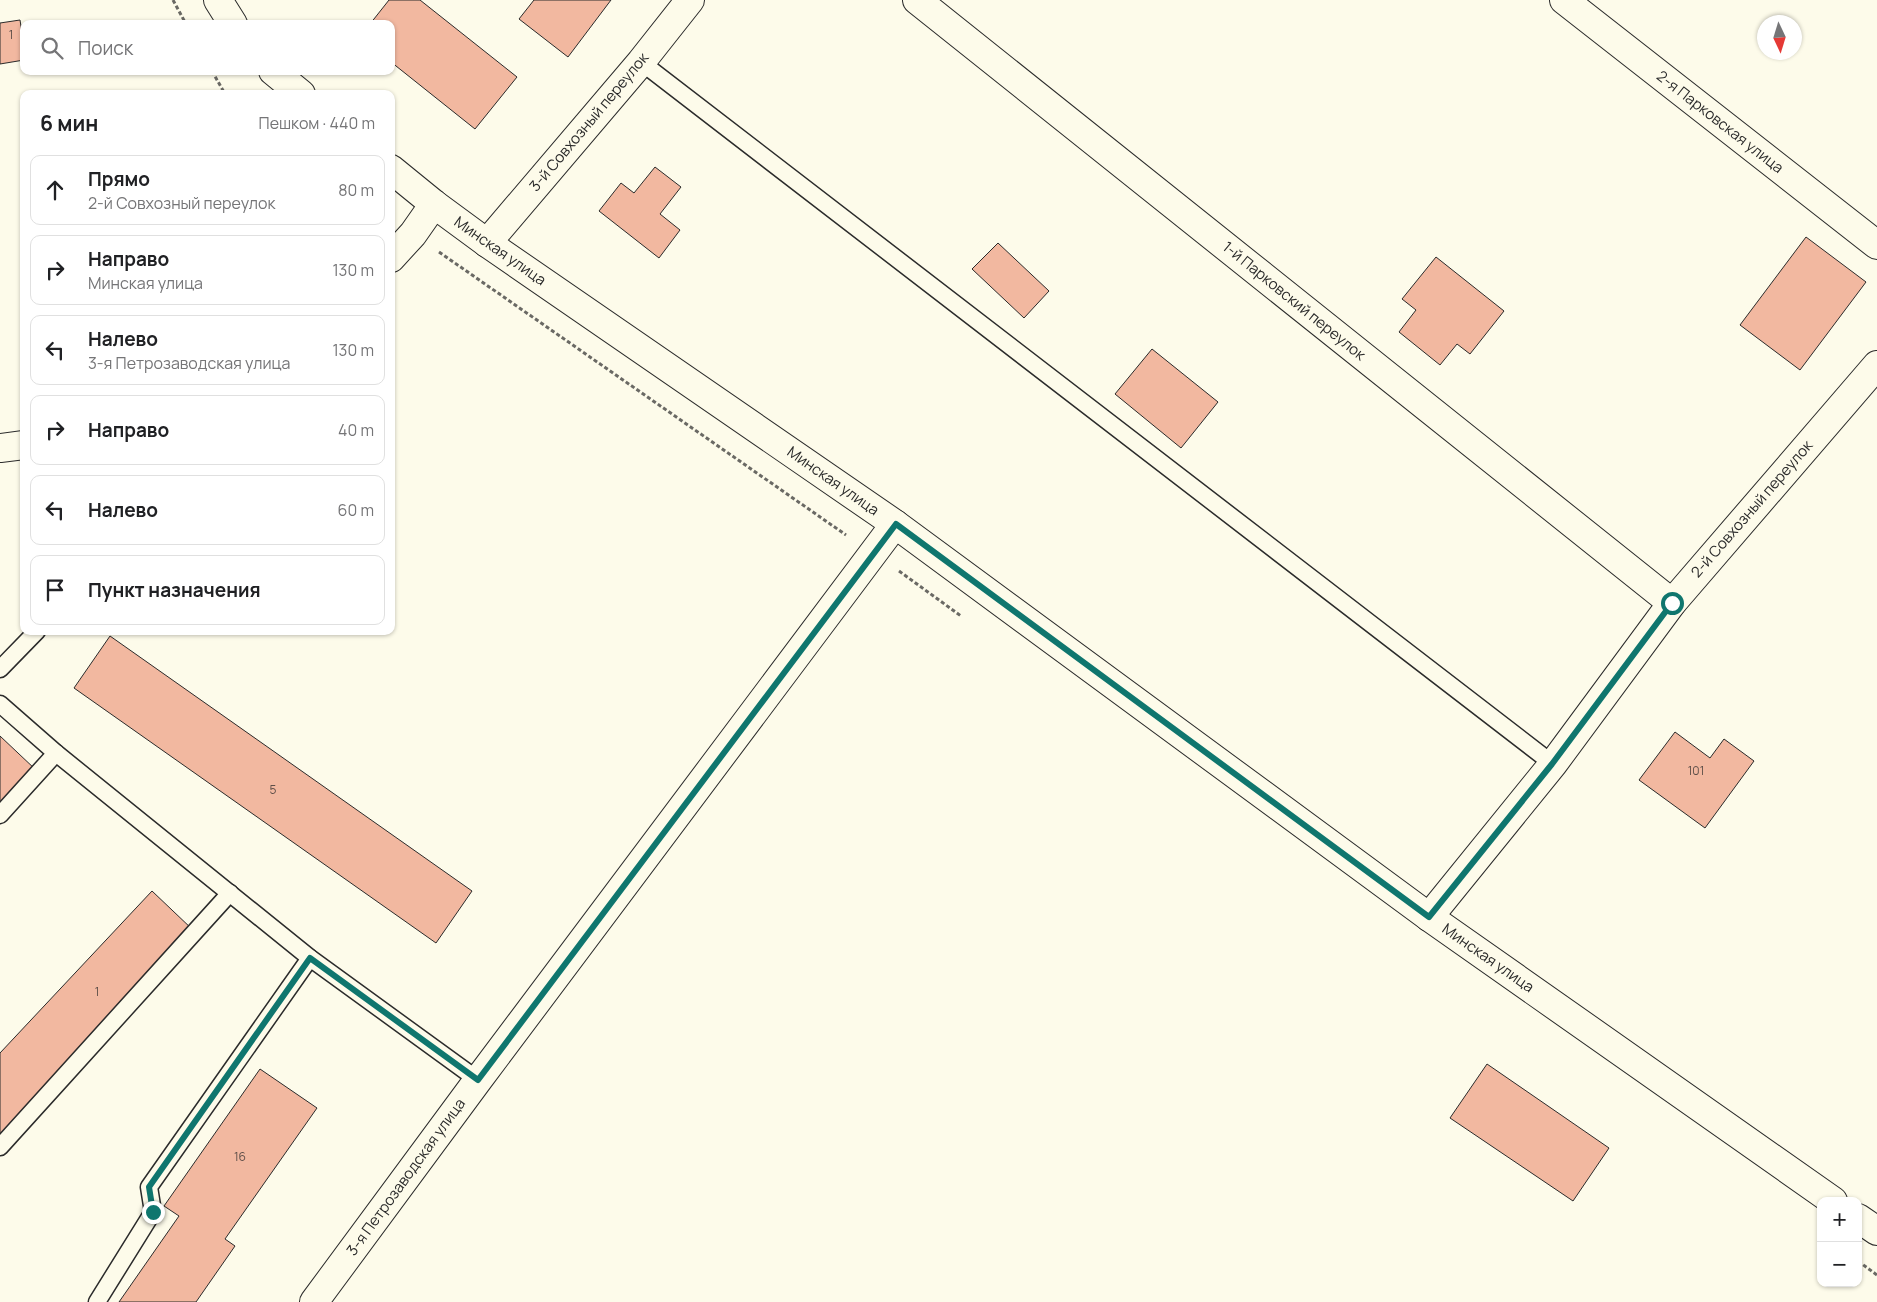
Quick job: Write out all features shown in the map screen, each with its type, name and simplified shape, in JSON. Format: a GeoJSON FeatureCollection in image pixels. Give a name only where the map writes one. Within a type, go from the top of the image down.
{"type":"FeatureCollection","features":[{"type":"Feature","properties":{"kind":"street"},"geometry":{"type":"LineString","coordinates":[[218,0],[230,20]]}},
{"type":"Feature","properties":{"kind":"street","name":"3-й Совхозный переулок"},"geometry":{"type":"LineString","coordinates":[[487,243],[641,62],[690,0]]}},
{"type":"Feature","properties":{"kind":"street","name":"1-й Парковский переулок"},"geometry":{"type":"LineString","coordinates":[[917,0],[1672,603]]}},
{"type":"Feature","properties":{"kind":"street","name":"2-я Парковская улица"},"geometry":{"type":"LineString","coordinates":[[1564,0],[1877,244]]}},
{"type":"Feature","properties":{"kind":"street"},"geometry":{"type":"LineString","coordinates":[[278,75],[296,90]]}},
{"type":"Feature","properties":{"kind":"street","name":"Минская улица"},"geometry":{"type":"LineString","coordinates":[[395,171],[434,204],[487,243],[896,524],[1429,917],[1828,1197]]}},
{"type":"Feature","properties":{"kind":"street"},"geometry":{"type":"LineString","coordinates":[[395,254],[413,234],[434,204]]}},
{"type":"Feature","properties":{"kind":"street","name":"2-й Совхозный переулок"},"geometry":{"type":"LineString","coordinates":[[1429,917],[1552,764],[1672,603],[1877,365]]}},
{"type":"Feature","properties":{"kind":"street"},"geometry":{"type":"LineString","coordinates":[[0,448],[20,446]]}},
{"type":"Feature","properties":{"kind":"street","name":"3-я Петрозаводская улица"},"geometry":{"type":"LineString","coordinates":[[314,1302],[478,1080],[896,524]]}},
{"type":"Feature","properties":{"kind":"street"},"geometry":{"type":"LineString","coordinates":[[1862,1221],[1877,1231]]}},
{"type":"Feature","properties":{"kind":"lane"},"geometry":{"type":"LineString","coordinates":[[641,62],[1552,764]]}},
{"type":"Feature","properties":{"kind":"lane"},"geometry":{"type":"LineString","coordinates":[[0,669],[33,635]]}},
{"type":"Feature","properties":{"kind":"lane"},"geometry":{"type":"LineString","coordinates":[[0,704],[56,753],[310,958],[478,1080]]}},
{"type":"Feature","properties":{"kind":"lane"},"geometry":{"type":"LineString","coordinates":[[0,815],[56,753]]}},
{"type":"Feature","properties":{"kind":"lane"},"geometry":{"type":"LineString","coordinates":[[0,1147],[230,893]]}},
{"type":"Feature","properties":{"kind":"lane"},"geometry":{"type":"LineString","coordinates":[[97,1302],[153,1212],[149,1187],[310,958]]}},
{"type":"Feature","properties":{"kind":"path"},"geometry":{"type":"LineString","coordinates":[[173,0],[184,20]]}},
{"type":"Feature","properties":{"kind":"path"},"geometry":{"type":"LineString","coordinates":[[214,75],[223,90]]}},
{"type":"Feature","properties":{"kind":"path"},"geometry":{"type":"LineString","coordinates":[[1862,1264],[1877,1275]]}},
{"type":"Feature","properties":{"kind":"building"},"geometry":{"type":"Polygon","coordinates":[[[389,0],[420,0],[517,77],[475,129],[395,65],[395,20],[373,20],[389,0]]]}},
{"type":"Feature","properties":{"kind":"building"},"geometry":{"type":"Polygon","coordinates":[[[534,0],[611,0],[568,57],[519,19],[534,0]]]}},
{"type":"Feature","properties":{"kind":"building"},"geometry":{"type":"Polygon","coordinates":[[[20,20],[20,61],[0,64],[0,23],[20,20]]]}},
{"type":"Feature","properties":{"kind":"building"},"geometry":{"type":"Polygon","coordinates":[[[655,167],[681,187],[660,214],[680,230],[659,258],[599,211],[621,183],[634,193],[655,167]]]}},
{"type":"Feature","properties":{"kind":"building"},"geometry":{"type":"Polygon","coordinates":[[[1806,237],[1866,282],[1800,370],[1740,325],[1806,237]]]}},
{"type":"Feature","properties":{"kind":"building"},"geometry":{"type":"Polygon","coordinates":[[[998,243],[1049,291],[1024,318],[972,269],[998,243]]]}},
{"type":"Feature","properties":{"kind":"building"},"geometry":{"type":"Polygon","coordinates":[[[1436,257],[1504,311],[1470,354],[1457,344],[1440,365],[1399,332],[1416,310],[1402,299],[1436,257]]]}},
{"type":"Feature","properties":{"kind":"building"},"geometry":{"type":"Polygon","coordinates":[[[1152,349],[1218,402],[1181,448],[1115,394],[1152,349]]]}},
{"type":"Feature","properties":{"kind":"building"},"geometry":{"type":"Polygon","coordinates":[[[110,636],[472,891],[436,943],[74,688],[110,636]]]}},
{"type":"Feature","properties":{"kind":"building"},"geometry":{"type":"Polygon","coordinates":[[[1675,732],[1710,758],[1724,739],[1754,761],[1705,828],[1639,780],[1675,732]]]}},
{"type":"Feature","properties":{"kind":"building"},"geometry":{"type":"Polygon","coordinates":[[[0,736],[36,770],[0,808],[0,736]]]}},
{"type":"Feature","properties":{"kind":"building"},"geometry":{"type":"Polygon","coordinates":[[[152,891],[193,930],[0,1137],[0,1053],[152,891]]]}},
{"type":"Feature","properties":{"kind":"building"},"geometry":{"type":"Polygon","coordinates":[[[1487,1064],[1609,1148],[1573,1201],[1450,1118],[1487,1064]]]}},
{"type":"Feature","properties":{"kind":"building"},"geometry":{"type":"Polygon","coordinates":[[[260,1069],[317,1108],[225,1239],[235,1246],[196,1302],[119,1302],[179,1216],[164,1206],[260,1069]]]}},
{"type":"Feature","properties":{"kind":"route"},"geometry":{"type":"LineString","coordinates":[[153,1212],[149,1187],[310,958],[478,1080],[896,524],[1429,917],[1552,764],[1672,603]]}}]}
